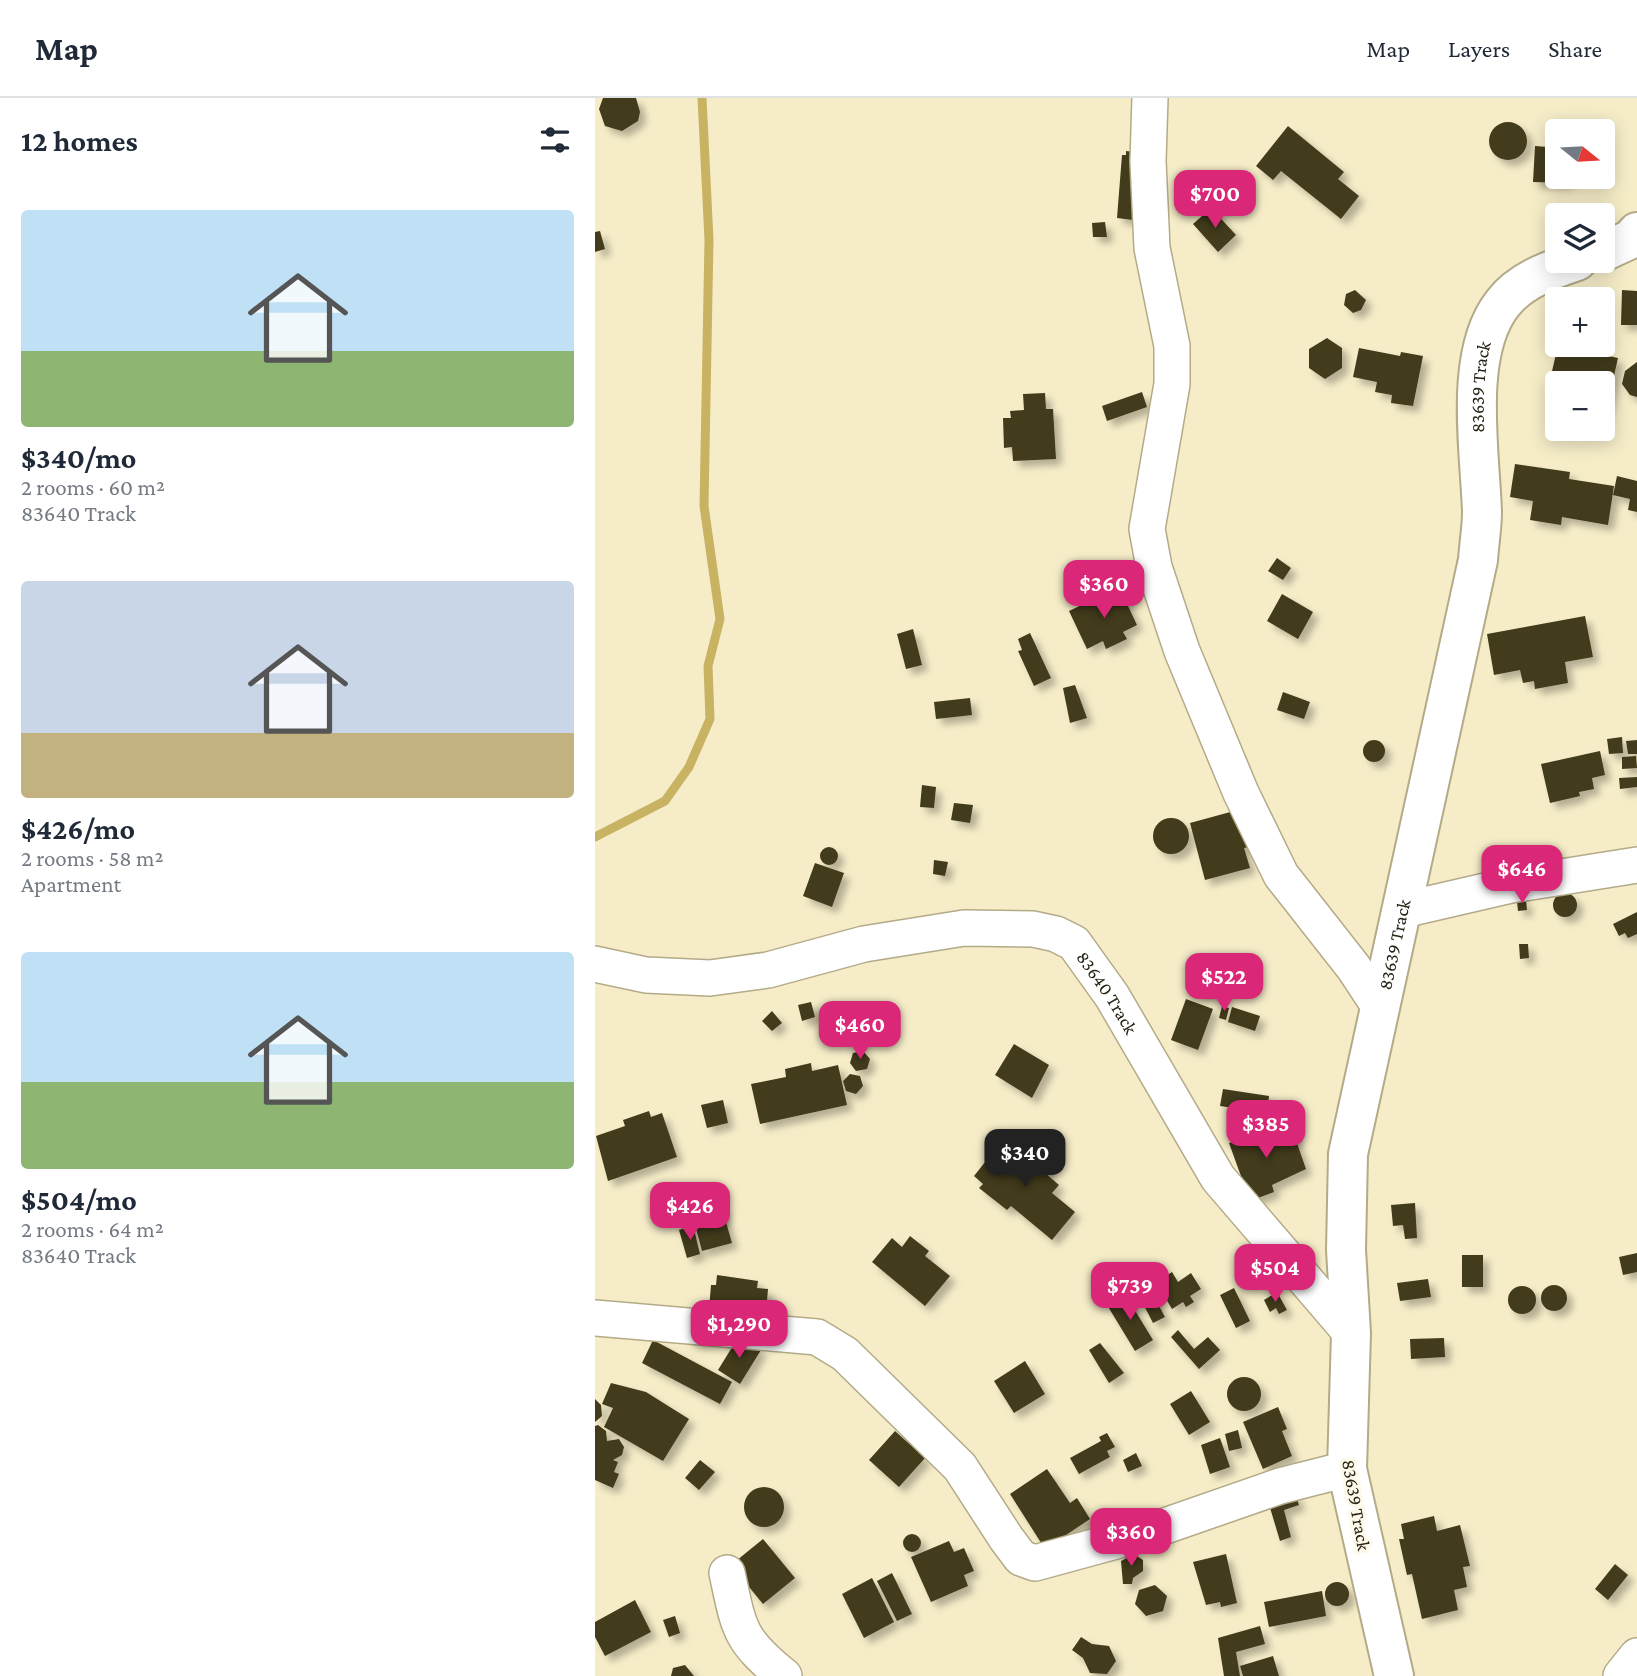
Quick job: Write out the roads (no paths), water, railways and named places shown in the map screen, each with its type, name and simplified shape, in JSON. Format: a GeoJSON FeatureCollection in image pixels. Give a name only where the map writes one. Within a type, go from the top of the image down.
{"type":"FeatureCollection","features":[{"type":"Feature","properties":{"kind":"street"},"geometry":{"type":"LineString","coordinates":[[1150,98],[1148,161],[1152,248],[1172,346],[1172,384],[1149,517],[1154,567],[1182,651],[1241,793],[1281,875],[1354,968],[1381,1009]]}},
{"type":"Feature","properties":{"kind":"street"},"geometry":{"type":"LineString","coordinates":[[1615,246],[1631,239],[1637,232]]}},
{"type":"Feature","properties":{"kind":"street","name":"83639 Track"},"geometry":{"type":"LineString","coordinates":[[1394,1676],[1347,1469],[1352,1332],[1346,1250],[1348,1154],[1478,560],[1482,515],[1478,415],[1481,349],[1488,328],[1503,303],[1525,282],[1547,273]]}},
{"type":"Feature","properties":{"kind":"street"},"geometry":{"type":"LineString","coordinates":[[1403,910],[1511,885],[1637,864]]}},
{"type":"Feature","properties":{"kind":"street","name":"83640 Track"},"geometry":{"type":"LineString","coordinates":[[595,964],[646,975],[710,978],[768,970],[864,944],[964,928],[1033,929],[1056,934],[1074,943],[1112,996],[1218,1178],[1352,1332]]}},
{"type":"Feature","properties":{"kind":"street"},"geometry":{"type":"LineString","coordinates":[[595,1318],[817,1337],[845,1354],[960,1467],[1021,1558],[1035,1563],[1145,1533],[1280,1486],[1347,1469]]}},
{"type":"Feature","properties":{"kind":"street"},"geometry":{"type":"LineString","coordinates":[[727,1573],[739,1625],[747,1644],[784,1676]]}},
{"type":"Feature","properties":{"kind":"street"},"geometry":{"type":"LineString","coordinates":[[1621,1676],[1637,1656]]}},
{"type":"Feature","properties":{"kind":"waterway"},"geometry":{"type":"LineString","coordinates":[[595,837],[665,801],[689,767],[710,719],[708,666],[720,619],[704,506],[709,240],[702,98]]}}]}
